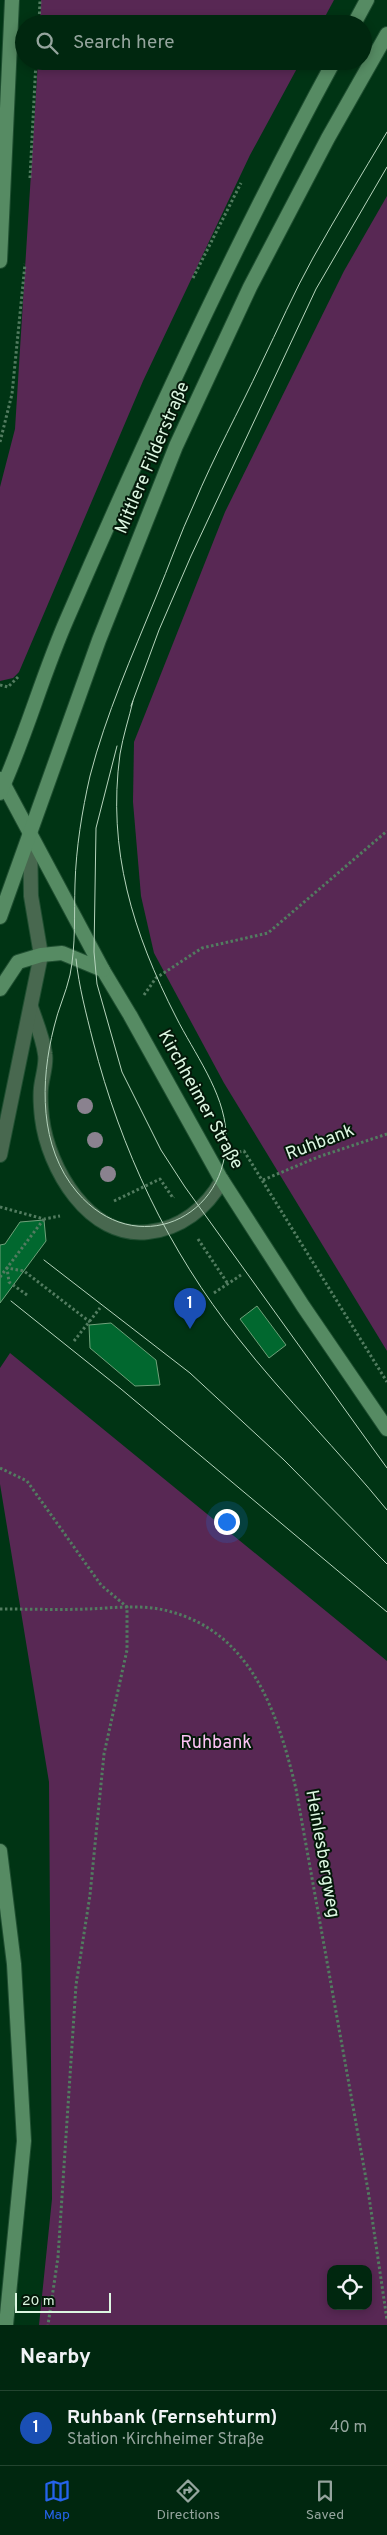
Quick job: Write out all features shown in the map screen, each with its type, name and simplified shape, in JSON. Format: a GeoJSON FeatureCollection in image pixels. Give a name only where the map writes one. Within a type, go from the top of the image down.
{"type":"FeatureCollection","features":[{"type":"Feature","properties":{"kind":"main road"},"geometry":{"type":"LineString","coordinates":[[0,261],[12,0]]}},
{"type":"Feature","properties":{"kind":"main road"},"geometry":{"type":"LineString","coordinates":[[359,15],[367,0]]}},
{"type":"Feature","properties":{"kind":"main road","name":"Mittlere Filderstraße"},"geometry":{"type":"LineString","coordinates":[[372,60],[387,34]]}},
{"type":"Feature","properties":{"kind":"main road","name":"Mittlere Filderstraße"},"geometry":{"type":"LineString","coordinates":[[1,785],[65,622],[153,422],[224,271],[329,70]]}},
{"type":"Feature","properties":{"kind":"main road","name":"Mittlere Filderstraße"},"geometry":{"type":"LineString","coordinates":[[0,917],[99,640],[176,446],[250,286],[328,138],[367,70]]}},
{"type":"Feature","properties":{"kind":"main road","name":"Kirchheimer Straße"},"geometry":{"type":"LineString","coordinates":[[1,785],[30,832],[103,970],[222,1180],[302,1306],[387,1429]]}},
{"type":"Feature","properties":{"kind":"main road"},"geometry":{"type":"LineString","coordinates":[[0,989],[18,962],[41,955],[62,953],[103,970]]}},
{"type":"Feature","properties":{"kind":"main road"},"geometry":{"type":"LineString","coordinates":[[0,1851],[14,1964],[24,2141],[6,2325]]}},
{"type":"Feature","properties":{"kind":"lane"},"geometry":{"type":"LineString","coordinates":[[0,1154],[41,955],[31,896],[30,832]]}},
{"type":"Feature","properties":{"kind":"lane"},"geometry":{"type":"LineString","coordinates":[[31,1007],[46,1055],[41,1090],[42,1119],[48,1144],[66,1186],[89,1211],[104,1222],[134,1232],[165,1229],[186,1220],[200,1208],[214,1195],[222,1180]]}},
{"type":"Feature","properties":{"kind":"path"},"geometry":{"type":"LineString","coordinates":[[39,15],[40,0]]}},
{"type":"Feature","properties":{"kind":"path"},"geometry":{"type":"LineString","coordinates":[[130,1015],[156,978],[202,948],[268,933],[387,832]]}},
{"type":"Feature","properties":{"kind":"path","name":"Ruhbank"},"geometry":{"type":"LineString","coordinates":[[387,1134],[318,1157],[263,1180],[387,1382]]}},
{"type":"Feature","properties":{"kind":"path"},"geometry":{"type":"LineString","coordinates":[[0,1208],[44,1219],[89,1211],[160,1179],[173,1198],[179,1193]]}},
{"type":"Feature","properties":{"kind":"path"},"geometry":{"type":"LineString","coordinates":[[0,1277],[44,1219]]}},
{"type":"Feature","properties":{"kind":"path"},"geometry":{"type":"LineString","coordinates":[[197,1237],[228,1284]]}},
{"type":"Feature","properties":{"kind":"path"},"geometry":{"type":"LineString","coordinates":[[7,1268],[9,1282],[27,1295]]}},
{"type":"Feature","properties":{"kind":"path"},"geometry":{"type":"LineString","coordinates":[[7,1268],[24,1271],[90,1322]]}},
{"type":"Feature","properties":{"kind":"path"},"geometry":{"type":"LineString","coordinates":[[214,1293],[241,1275]]}},
{"type":"Feature","properties":{"kind":"path"},"geometry":{"type":"LineString","coordinates":[[74,1341],[100,1308]]}},
{"type":"Feature","properties":{"kind":"path"},"geometry":{"type":"LineString","coordinates":[[0,1468],[27,1481],[101,1585],[127,1608],[128,1650],[104,1754],[90,1895],[76,1985],[58,2257],[48,2325]]}},
{"type":"Feature","properties":{"kind":"path","name":"Heinlesbergweg"},"geometry":{"type":"LineString","coordinates":[[0,1609],[127,1608],[167,1610],[204,1623],[228,1644],[250,1668],[271,1703],[285,1742],[296,1789],[368,2190],[387,2320]]}},
{"type":"Feature","properties":{"kind":"green space"},"geometry":{"type":"Polygon","coordinates":[[[41,0],[334,0],[326,15],[40,15],[41,0]]]}},
{"type":"Feature","properties":{"kind":"green space"},"geometry":{"type":"Polygon","coordinates":[[[37,70],[296,70],[250,155],[143,381],[19,672],[13,678],[0,681],[0,487],[15,429],[37,70]]]}},
{"type":"Feature","properties":{"kind":"green space"},"geometry":{"type":"Polygon","coordinates":[[[387,196],[387,1351],[224,1083],[154,953],[141,896],[133,802],[134,742],[225,512],[344,271],[387,196]]]}},
{"type":"Feature","properties":{"kind":"green space","name":"Ruhbank"},"geometry":{"type":"Polygon","coordinates":[[[10,1353],[387,1661],[387,2325],[39,2325],[52,2199],[49,1782],[0,1484],[0,1368],[10,1353]]]}},
{"type":"Feature","properties":{"kind":"building"},"geometry":{"type":"Polygon","coordinates":[[[44,1220],[46,1241],[0,1303],[0,1245],[5,1244],[20,1222],[44,1220]]]}},
{"type":"Feature","properties":{"kind":"building"},"geometry":{"type":"Polygon","coordinates":[[[257,1306],[286,1345],[269,1358],[240,1319],[257,1306]]]}},
{"type":"Feature","properties":{"kind":"building"},"geometry":{"type":"Polygon","coordinates":[[[111,1323],[156,1360],[160,1385],[135,1386],[90,1348],[89,1325],[111,1323]]]}},
{"type":"Feature","properties":{"kind":"tram line"},"geometry":{"type":"LineString","coordinates":[[133,701],[120,754],[117,789],[117,824],[127,890],[147,954],[161,986],[214,1088],[220,1103],[226,1133],[223,1163],[213,1188],[196,1208],[175,1221],[151,1226],[125,1224],[100,1213],[77,1192],[65,1174],[55,1155],[49,1135],[45,1092],[46,1070],[49,1048],[72,964],[77,857],[87,789],[96,753],[120,685],[202,486],[306,271],[387,132]]}},
{"type":"Feature","properties":{"kind":"tram line"},"geometry":{"type":"LineString","coordinates":[[131,706],[159,630],[191,556],[316,289],[387,167]]}},
{"type":"Feature","properties":{"kind":"tram line"},"geometry":{"type":"LineString","coordinates":[[117,746],[96,828],[94,952],[97,984],[122,1072],[161,1150],[185,1187],[387,1468]]}},
{"type":"Feature","properties":{"kind":"tram line"},"geometry":{"type":"LineString","coordinates":[[76,959],[81,990],[104,1081],[133,1160],[169,1234],[190,1270],[238,1338],[274,1382],[387,1510]]}},
{"type":"Feature","properties":{"kind":"tram line"},"geometry":{"type":"LineString","coordinates":[[44,1260],[190,1373],[284,1460],[387,1564]]}},
{"type":"Feature","properties":{"kind":"tram line"},"geometry":{"type":"LineString","coordinates":[[11,1301],[121,1389],[387,1612]]}},
{"type":"Feature","properties":{"kind":"place","name":"Ruhbank (Fernsehturm)"},"geometry":{"type":"Point","coordinates":[190,1329]}}]}
